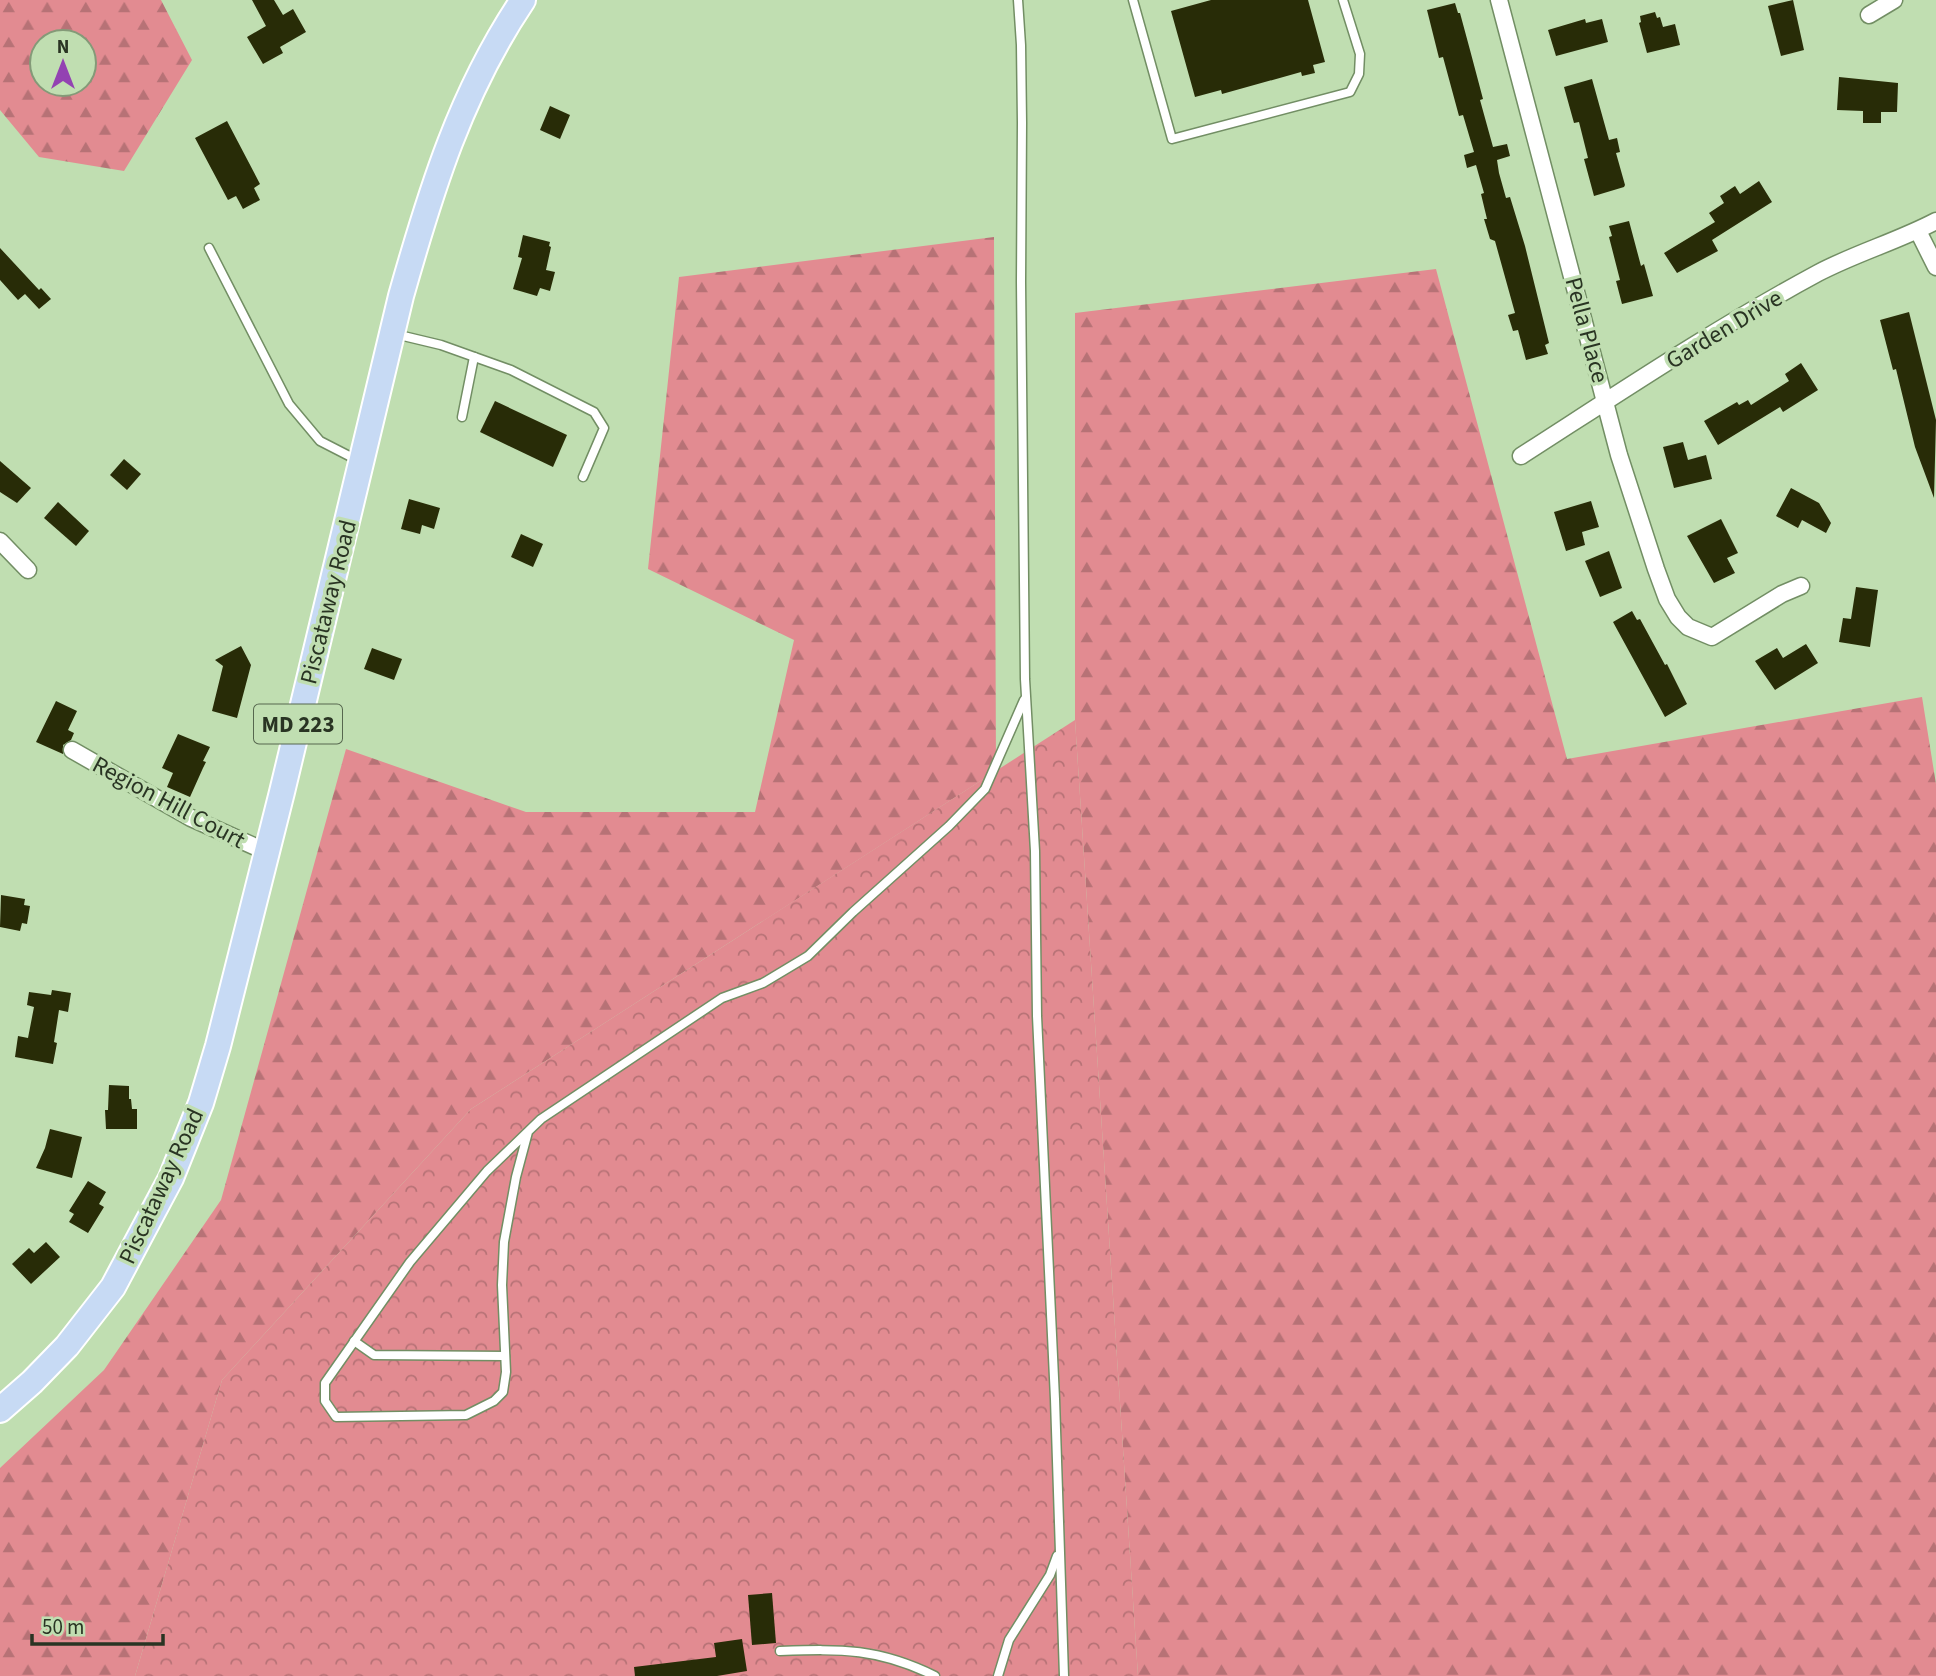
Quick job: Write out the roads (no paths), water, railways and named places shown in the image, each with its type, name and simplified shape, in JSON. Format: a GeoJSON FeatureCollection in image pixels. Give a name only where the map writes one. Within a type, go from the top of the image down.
{"type":"FeatureCollection","features":[{"type":"Feature","properties":{"kind":"main road","name":"Piscataway Road"},"geometry":{"type":"LineString","coordinates":[[0,1410],[67,1346],[113,1287],[171,1178],[201,1103],[267,852],[392,333],[430,192],[461,112],[486,60],[523,0]]}},
{"type":"Feature","properties":{"kind":"street","name":"Pella Place"},"geometry":{"type":"LineString","coordinates":[[1499,0],[1605,401],[1633,500],[1667,600],[1683,623],[1712,638],[1772,600],[1801,586]]}},
{"type":"Feature","properties":{"kind":"street"},"geometry":{"type":"LineString","coordinates":[[1869,15],[1894,0]]}},
{"type":"Feature","properties":{"kind":"street","name":"Garden Drive"},"geometry":{"type":"LineString","coordinates":[[1521,456],[1735,320],[1820,272],[1936,221]]}},
{"type":"Feature","properties":{"kind":"street"},"geometry":{"type":"LineString","coordinates":[[1918,231],[1936,267]]}},
{"type":"Feature","properties":{"kind":"street"},"geometry":{"type":"LineString","coordinates":[[0,541],[28,570]]}},
{"type":"Feature","properties":{"kind":"street","name":"Region Hill Court"},"geometry":{"type":"LineString","coordinates":[[72,750],[207,827],[267,852]]}},
{"type":"Feature","properties":{"kind":"lane"},"geometry":{"type":"LineString","coordinates":[[1018,0],[1023,123],[1021,296],[1026,697],[1035,851],[1037,1016],[1055,1399],[1064,1676]]}},
{"type":"Feature","properties":{"kind":"lane"},"geometry":{"type":"LineString","coordinates":[[1133,0],[1172,139],[1349,92],[1359,74],[1360,54],[1343,0]]}},
{"type":"Feature","properties":{"kind":"lane"},"geometry":{"type":"LineString","coordinates":[[209,248],[289,404],[320,441],[362,463]]}},
{"type":"Feature","properties":{"kind":"lane"},"geometry":{"type":"LineString","coordinates":[[392,333],[441,345],[510,370],[594,412],[604,428],[583,477]]}},
{"type":"Feature","properties":{"kind":"lane"},"geometry":{"type":"LineString","coordinates":[[462,417],[474,357]]}},
{"type":"Feature","properties":{"kind":"lane"},"geometry":{"type":"LineString","coordinates":[[528,1132],[516,1177],[504,1242],[503,1392],[494,1402],[466,1415],[336,1418],[325,1402],[325,1383],[419,1252],[487,1171],[541,1119],[722,998],[763,983],[808,956],[949,826],[985,789],[1026,697]]}},
{"type":"Feature","properties":{"kind":"lane"},"geometry":{"type":"LineString","coordinates":[[354,1341],[374,1354],[505,1356]]}},
{"type":"Feature","properties":{"kind":"lane"},"geometry":{"type":"LineString","coordinates":[[998,1676],[1009,1640],[1050,1575],[1059,1550]]}},
{"type":"Feature","properties":{"kind":"lane"},"geometry":{"type":"LineString","coordinates":[[780,1651],[844,1649],[878,1654],[935,1676]]}}]}
